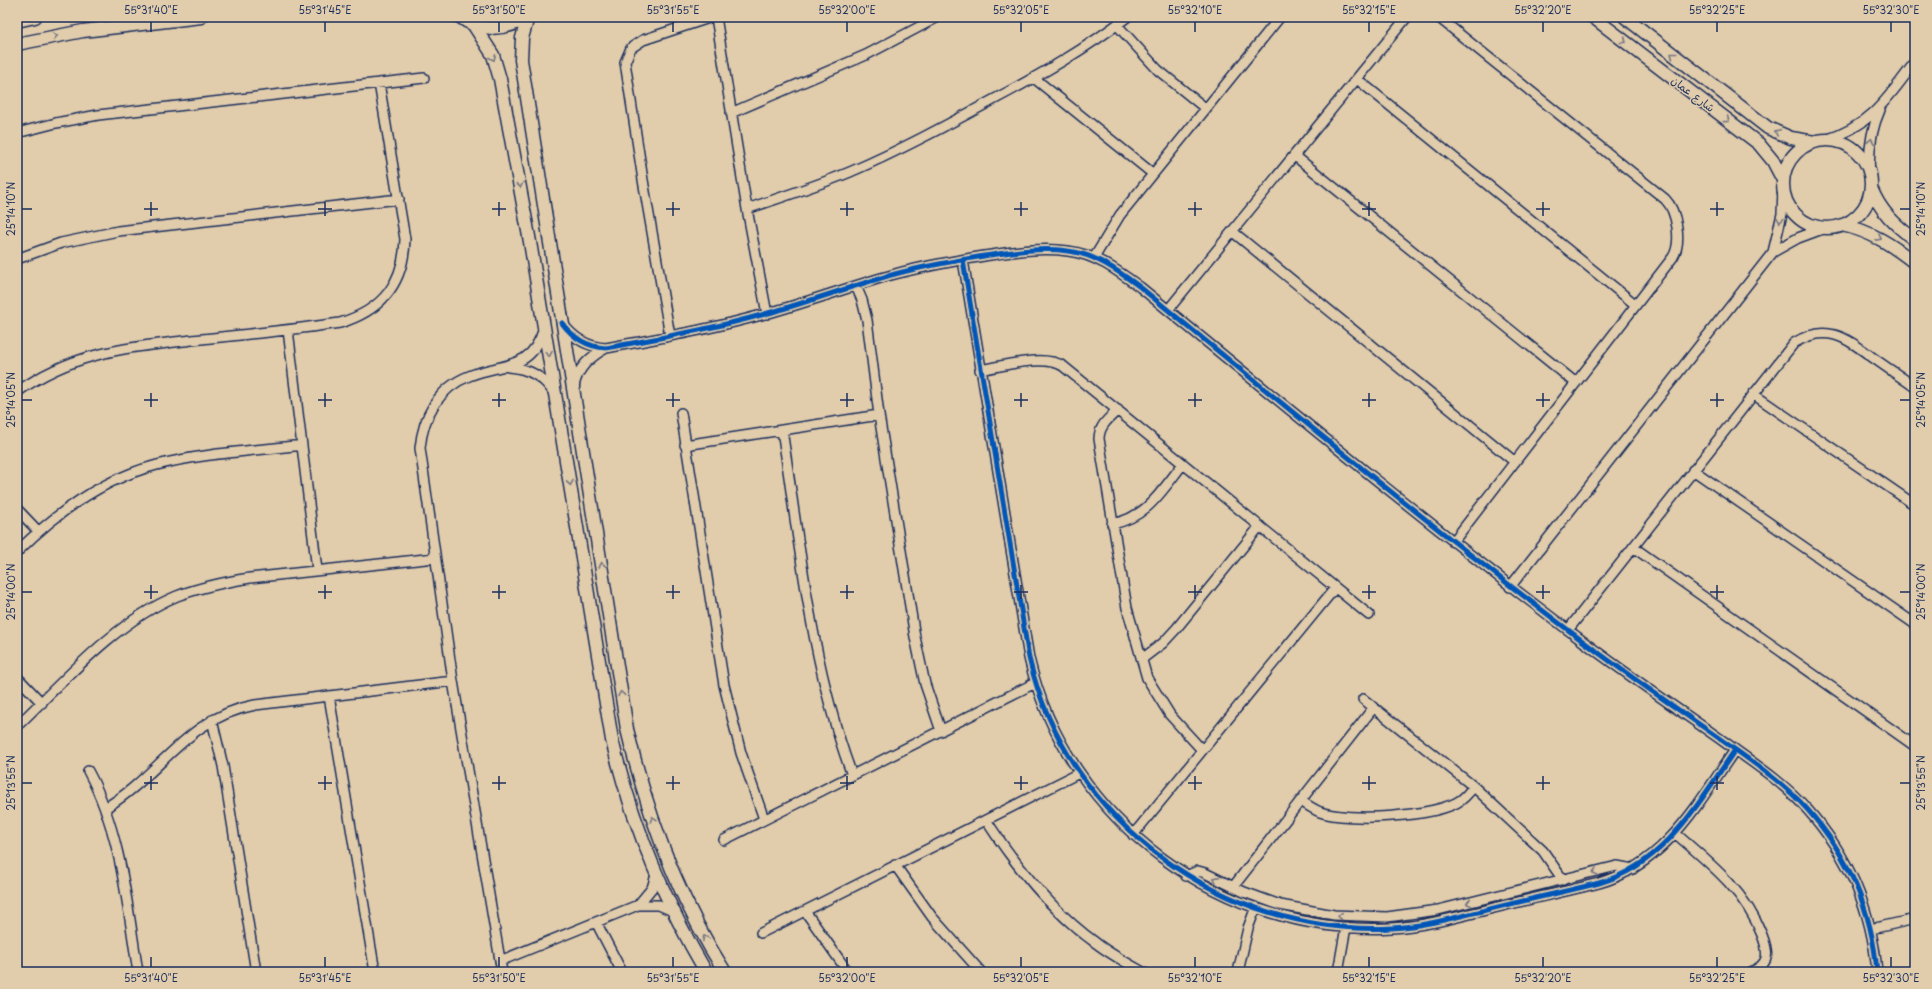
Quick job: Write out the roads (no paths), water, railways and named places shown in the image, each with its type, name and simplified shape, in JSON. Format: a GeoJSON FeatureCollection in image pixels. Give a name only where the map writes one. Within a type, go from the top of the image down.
{"type":"FeatureCollection","features":[{"type":"Feature","properties":{"kind":"street"},"geometry":{"type":"LineString","coordinates":[[17,21],[35,17]]}},
{"type":"Feature","properties":{"kind":"street"},"geometry":{"type":"LineString","coordinates":[[17,44],[83,31],[200,17]]}},
{"type":"Feature","properties":{"kind":"street"},"geometry":{"type":"LineString","coordinates":[[460,17],[473,24],[496,28],[507,27],[528,17]]}},
{"type":"Feature","properties":{"kind":"street"},"geometry":{"type":"LineString","coordinates":[[528,17],[522,38],[521,60],[621,699],[646,800],[663,846],[696,920],[725,972]]}},
{"type":"Feature","properties":{"kind":"street"},"geometry":{"type":"LineString","coordinates":[[670,336],[643,180],[625,62],[631,48],[643,40],[712,17]]}},
{"type":"Feature","properties":{"kind":"street"},"geometry":{"type":"LineString","coordinates":[[716,17],[747,209],[767,314]]}},
{"type":"Feature","properties":{"kind":"street"},"geometry":{"type":"LineString","coordinates":[[731,113],[866,55],[938,17]]}},
{"type":"Feature","properties":{"kind":"street"},"geometry":{"type":"LineString","coordinates":[[747,209],[811,187],[873,161],[1034,78],[1117,25],[1127,17]]}},
{"type":"Feature","properties":{"kind":"street"},"geometry":{"type":"LineString","coordinates":[[1094,258],[1120,216],[1152,174],[1280,17]]}},
{"type":"Feature","properties":{"kind":"street"},"geometry":{"type":"LineString","coordinates":[[1168,310],[1407,17]]}},
{"type":"Feature","properties":{"kind":"street"},"geometry":{"type":"LineString","coordinates":[[1438,17],[1665,199],[1670,205],[1674,217],[1677,249],[1636,305],[1453,542]]}},
{"type":"Feature","properties":{"kind":"street","name":"شارع عمان"},"geometry":{"type":"LineString","coordinates":[[1594,17],[1759,144],[1773,161],[1783,184]]}},
{"type":"Feature","properties":{"kind":"street","name":"شارع عمان"},"geometry":{"type":"LineString","coordinates":[[1625,17],[1768,128],[1791,138],[1820,141]]}},
{"type":"Feature","properties":{"kind":"street"},"geometry":{"type":"LineString","coordinates":[[473,24],[493,55],[500,79],[544,326],[612,740],[627,796],[656,875],[672,911],[706,972]]}},
{"type":"Feature","properties":{"kind":"street"},"geometry":{"type":"LineString","coordinates":[[1117,25],[1158,70],[1205,108]]}},
{"type":"Feature","properties":{"kind":"street"},"geometry":{"type":"LineString","coordinates":[[1773,252],[1780,220],[1785,170],[1796,152],[1820,141],[1837,137],[1859,126],[1882,106],[1915,62]]}},
{"type":"Feature","properties":{"kind":"street"},"geometry":{"type":"LineString","coordinates":[[17,133],[56,122],[98,115],[424,78]]}},
{"type":"Feature","properties":{"kind":"street"},"geometry":{"type":"LineString","coordinates":[[1034,78],[1152,174]]}},
{"type":"Feature","properties":{"kind":"street"},"geometry":{"type":"LineString","coordinates":[[1357,79],[1636,305]]}},
{"type":"Feature","properties":{"kind":"street"},"geometry":{"type":"LineString","coordinates":[[17,392],[44,374],[64,365],[104,352],[125,348],[340,323],[354,319],[367,312],[388,293],[396,281],[405,253],[405,239],[399,199],[379,83]]}},
{"type":"Feature","properties":{"kind":"street"},"geometry":{"type":"LineString","coordinates":[[1510,587],[1773,252],[1798,238],[1825,228],[1842,225],[1856,217],[1862,210],[1869,196],[1871,182],[1869,157],[1871,137],[1882,106]]}},
{"type":"Feature","properties":{"kind":"street"},"geometry":{"type":"LineString","coordinates":[[1820,141],[1846,144],[1855,150],[1862,158],[1876,199],[1886,215],[1915,240]]}},
{"type":"Feature","properties":{"kind":"street"},"geometry":{"type":"LineString","coordinates":[[1295,156],[1576,383]]}},
{"type":"Feature","properties":{"kind":"street"},"geometry":{"type":"LineString","coordinates":[[1783,184],[1788,203],[1797,216],[1815,226],[1825,228]]}},
{"type":"Feature","properties":{"kind":"street"},"geometry":{"type":"LineString","coordinates":[[17,259],[61,243],[118,231],[399,199]]}},
{"type":"Feature","properties":{"kind":"street"},"geometry":{"type":"LineString","coordinates":[[1842,225],[1868,232],[1880,238],[1915,263]]}},
{"type":"Feature","properties":{"kind":"street"},"geometry":{"type":"LineString","coordinates":[[1233,232],[1515,462]]}},
{"type":"Feature","properties":{"kind":"street"},"geometry":{"type":"LineString","coordinates":[[562,323],[570,333],[581,341],[597,348],[606,348],[721,327],[926,266],[1043,249],[1068,251],[1094,258],[1113,268],[1168,310],[1510,587],[1783,785],[1806,807],[1822,827],[1849,870],[1864,905],[1871,929],[1877,972]]}},
{"type":"Feature","properties":{"kind":"street"},"geometry":{"type":"LineString","coordinates":[[963,260],[980,370],[1029,658],[1035,683],[1045,710],[1079,773],[1101,802],[1133,835],[1155,854],[1186,876],[1219,894],[1300,920],[1346,927],[1393,928],[1439,922],[1600,883],[1633,870],[1651,858],[1676,834],[1735,750]]}},
{"type":"Feature","properties":{"kind":"street"},"geometry":{"type":"LineString","coordinates":[[856,286],[862,300],[867,320],[879,415],[915,637],[926,684],[940,731]]}},
{"type":"Feature","properties":{"kind":"street"},"geometry":{"type":"LineString","coordinates":[[502,972],[453,681],[420,448],[424,422],[437,400],[457,382],[481,372],[507,367],[518,363],[531,352],[541,337],[544,326]]}},
{"type":"Feature","properties":{"kind":"street"},"geometry":{"type":"LineString","coordinates":[[288,330],[317,570]]}},
{"type":"Feature","properties":{"kind":"street"},"geometry":{"type":"LineString","coordinates":[[1568,630],[1794,344],[1813,334],[1823,333],[1844,337],[1915,387]]}},
{"type":"Feature","properties":{"kind":"street"},"geometry":{"type":"LineString","coordinates":[[573,391],[581,368],[592,357],[606,348]]}},
{"type":"Feature","properties":{"kind":"street"},"geometry":{"type":"LineString","coordinates":[[980,370],[1041,361],[1056,362],[1070,371],[1369,615]]}},
{"type":"Feature","properties":{"kind":"street"},"geometry":{"type":"LineString","coordinates":[[507,367],[519,368],[535,374],[548,385],[555,394]]}},
{"type":"Feature","properties":{"kind":"street"},"geometry":{"type":"LineString","coordinates":[[1753,394],[1915,505]]}},
{"type":"Feature","properties":{"kind":"street"},"geometry":{"type":"LineString","coordinates":[[1118,410],[1104,424],[1099,434],[1100,453],[1127,608],[1147,678],[1162,703],[1202,750]]}},
{"type":"Feature","properties":{"kind":"street"},"geometry":{"type":"LineString","coordinates":[[681,413],[724,686],[741,753],[764,819]]}},
{"type":"Feature","properties":{"kind":"street"},"geometry":{"type":"LineString","coordinates":[[685,445],[879,415]]}},
{"type":"Feature","properties":{"kind":"street"},"geometry":{"type":"LineString","coordinates":[[782,430],[818,658],[832,717],[852,775]]}},
{"type":"Feature","properties":{"kind":"street"},"geometry":{"type":"LineString","coordinates":[[17,552],[54,517],[91,493],[139,471],[190,458],[302,445]]}},
{"type":"Feature","properties":{"kind":"street"},"geometry":{"type":"LineString","coordinates":[[1112,524],[1124,522],[1140,514],[1147,508],[1183,464]]}},
{"type":"Feature","properties":{"kind":"street"},"geometry":{"type":"LineString","coordinates":[[1693,470],[1915,624]]}},
{"type":"Feature","properties":{"kind":"street"},"geometry":{"type":"LineString","coordinates":[[17,509],[38,531]]}},
{"type":"Feature","properties":{"kind":"street"},"geometry":{"type":"LineString","coordinates":[[1142,659],[1163,644],[1260,526]]}},
{"type":"Feature","properties":{"kind":"street"},"geometry":{"type":"LineString","coordinates":[[1633,547],[1915,746]]}},
{"type":"Feature","properties":{"kind":"street"},"geometry":{"type":"LineString","coordinates":[[17,726],[110,638],[131,621],[176,597],[221,582],[317,570],[435,558]]}},
{"type":"Feature","properties":{"kind":"street"},"geometry":{"type":"LineString","coordinates":[[1133,835],[1335,588]]}},
{"type":"Feature","properties":{"kind":"street"},"geometry":{"type":"LineString","coordinates":[[17,677],[42,702]]}},
{"type":"Feature","properties":{"kind":"street"},"geometry":{"type":"LineString","coordinates":[[105,808],[127,794],[186,738],[212,720],[245,707],[453,681]]}},
{"type":"Feature","properties":{"kind":"street"},"geometry":{"type":"LineString","coordinates":[[724,840],[1035,683]]}},
{"type":"Feature","properties":{"kind":"street"},"geometry":{"type":"LineString","coordinates":[[329,696],[375,972]]}},
{"type":"Feature","properties":{"kind":"street"},"geometry":{"type":"LineString","coordinates":[[1363,699],[1473,786],[1543,851],[1563,880]]}},
{"type":"Feature","properties":{"kind":"street"},"geometry":{"type":"LineString","coordinates":[[1233,887],[1374,707]]}},
{"type":"Feature","properties":{"kind":"street"},"geometry":{"type":"LineString","coordinates":[[212,720],[223,766],[256,972]]}},
{"type":"Feature","properties":{"kind":"street"},"geometry":{"type":"LineString","coordinates":[[88,771],[105,808],[116,849],[138,972]]}},
{"type":"Feature","properties":{"kind":"street"},"geometry":{"type":"LineString","coordinates":[[761,933],[1079,773]]}},
{"type":"Feature","properties":{"kind":"street"},"geometry":{"type":"LineString","coordinates":[[1301,801],[1320,812],[1335,815],[1364,817],[1389,816],[1449,806],[1467,796],[1473,786]]}},
{"type":"Feature","properties":{"kind":"street"},"geometry":{"type":"LineString","coordinates":[[986,820],[1028,878],[1060,912],[1096,943],[1143,972]]}},
{"type":"Feature","properties":{"kind":"street"},"geometry":{"type":"LineString","coordinates":[[1676,834],[1730,882],[1750,909],[1764,940],[1767,956],[1761,966],[1750,972]]}},
{"type":"Feature","properties":{"kind":"street"},"geometry":{"type":"LineString","coordinates":[[895,865],[932,917],[982,972]]}},
{"type":"Feature","properties":{"kind":"street"},"geometry":{"type":"LineString","coordinates":[[1186,876],[1198,871],[1274,903],[1317,913],[1352,917],[1386,917],[1438,910],[1617,866],[1633,870]]}},
{"type":"Feature","properties":{"kind":"street"},"geometry":{"type":"LineString","coordinates":[[638,905],[652,888],[656,875]]}},
{"type":"Feature","properties":{"kind":"street"},"geometry":{"type":"LineString","coordinates":[[500,960],[638,905],[660,905],[672,911]]}},
{"type":"Feature","properties":{"kind":"street"},"geometry":{"type":"LineString","coordinates":[[1238,972],[1248,928],[1256,907]]}},
{"type":"Feature","properties":{"kind":"street"},"geometry":{"type":"LineString","coordinates":[[805,911],[848,972]]}},
{"type":"Feature","properties":{"kind":"street"},"geometry":{"type":"LineString","coordinates":[[1871,929],[1915,919]]}},
{"type":"Feature","properties":{"kind":"street"},"geometry":{"type":"LineString","coordinates":[[596,922],[622,972]]}},
{"type":"Feature","properties":{"kind":"street"},"geometry":{"type":"LineString","coordinates":[[1338,972],[1346,927]]}}]}
